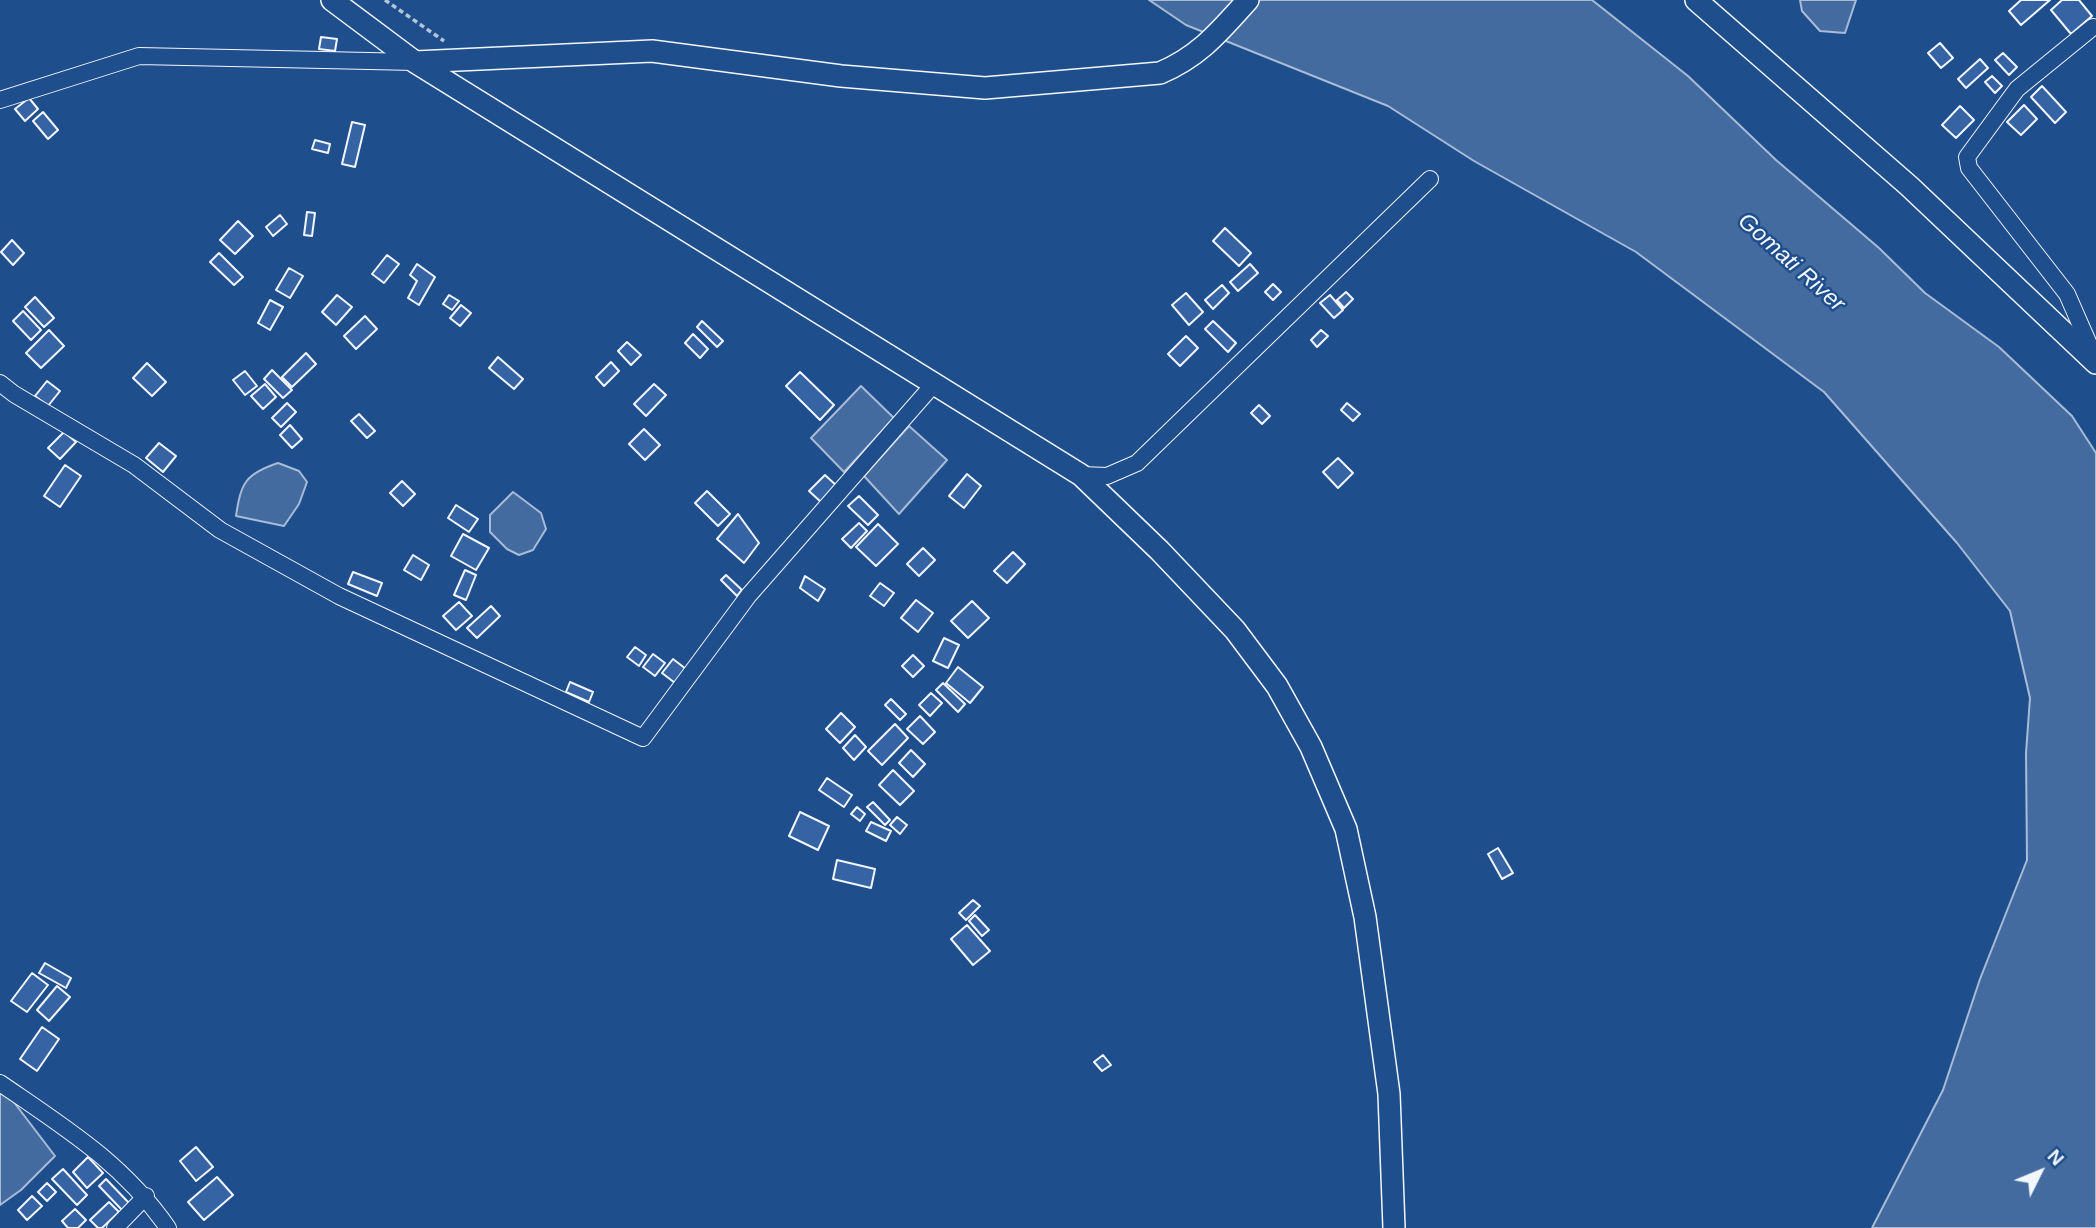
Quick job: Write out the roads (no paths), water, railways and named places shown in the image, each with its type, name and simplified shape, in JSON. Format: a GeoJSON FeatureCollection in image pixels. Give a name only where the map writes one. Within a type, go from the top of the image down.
{"type":"FeatureCollection","features":[{"type":"Feature","properties":{"kind":"street"},"geometry":{"type":"LineString","coordinates":[[332,0],[415,62],[1081,475],[1160,551],[1242,639],[1277,686],[1311,747],[1346,829],[1365,917],[1389,1094],[1394,1228]]}},
{"type":"Feature","properties":{"kind":"street"},"geometry":{"type":"LineString","coordinates":[[0,100],[139,56],[415,62],[652,51],[841,76],[985,88],[1160,73],[1186,62],[1208,44],[1248,0]]}},
{"type":"Feature","properties":{"kind":"street"},"geometry":{"type":"LineString","coordinates":[[1696,0],[1909,186],[2096,362]]}},
{"type":"Feature","properties":{"kind":"street"},"geometry":{"type":"LineString","coordinates":[[2093,27],[2017,89],[1967,157],[1969,168],[2067,294],[2096,362]]}},
{"type":"Feature","properties":{"kind":"street"},"geometry":{"type":"LineString","coordinates":[[1081,475],[1107,476],[1137,463],[1430,179]]}},
{"type":"Feature","properties":{"kind":"street"},"geometry":{"type":"LineString","coordinates":[[0,383],[134,465],[220,530],[339,596],[643,738],[749,595],[933,385]]}},
{"type":"Feature","properties":{"kind":"street"},"geometry":{"type":"LineString","coordinates":[[0,1083],[95,1147],[146,1196],[168,1228]]}},
{"type":"Feature","properties":{"kind":"street"},"geometry":{"type":"LineString","coordinates":[[116,1228],[146,1196]]}},
{"type":"Feature","properties":{"kind":"water","name":"Gomati River"},"geometry":{"type":"Polygon","coordinates":[[[1149,0],[1592,0],[1688,76],[1776,160],[1879,248],[1925,293],[1999,347],[2072,416],[2096,453],[2096,1228],[1872,1228],[1943,1090],[1980,979],[2027,860],[2026,753],[2030,698],[2010,611],[1957,543],[1824,392],[1636,252],[1474,161],[1388,106],[1186,25],[1149,0]]]}},
{"type":"Feature","properties":{"kind":"water"},"geometry":{"type":"Polygon","coordinates":[[[1800,0],[1856,0],[1845,33],[1820,31],[1802,11],[1800,0]]]}},
{"type":"Feature","properties":{"kind":"water"},"geometry":{"type":"Polygon","coordinates":[[[861,386],[894,418],[844,472],[811,438],[861,386]]]}},
{"type":"Feature","properties":{"kind":"water"},"geometry":{"type":"Polygon","coordinates":[[[909,426],[947,460],[899,514],[864,476],[909,426]]]}},
{"type":"Feature","properties":{"kind":"water"},"geometry":{"type":"Polygon","coordinates":[[[278,463],[299,471],[307,482],[299,504],[284,526],[236,516],[246,481],[258,471],[278,463]]]}},
{"type":"Feature","properties":{"kind":"water"},"geometry":{"type":"Polygon","coordinates":[[[513,492],[541,513],[546,529],[533,550],[519,555],[507,549],[490,532],[490,515],[513,492]]]}},
{"type":"Feature","properties":{"kind":"water"},"geometry":{"type":"Polygon","coordinates":[[[0,1091],[13,1101],[55,1156],[21,1190],[0,1205],[0,1091]]]}}]}
